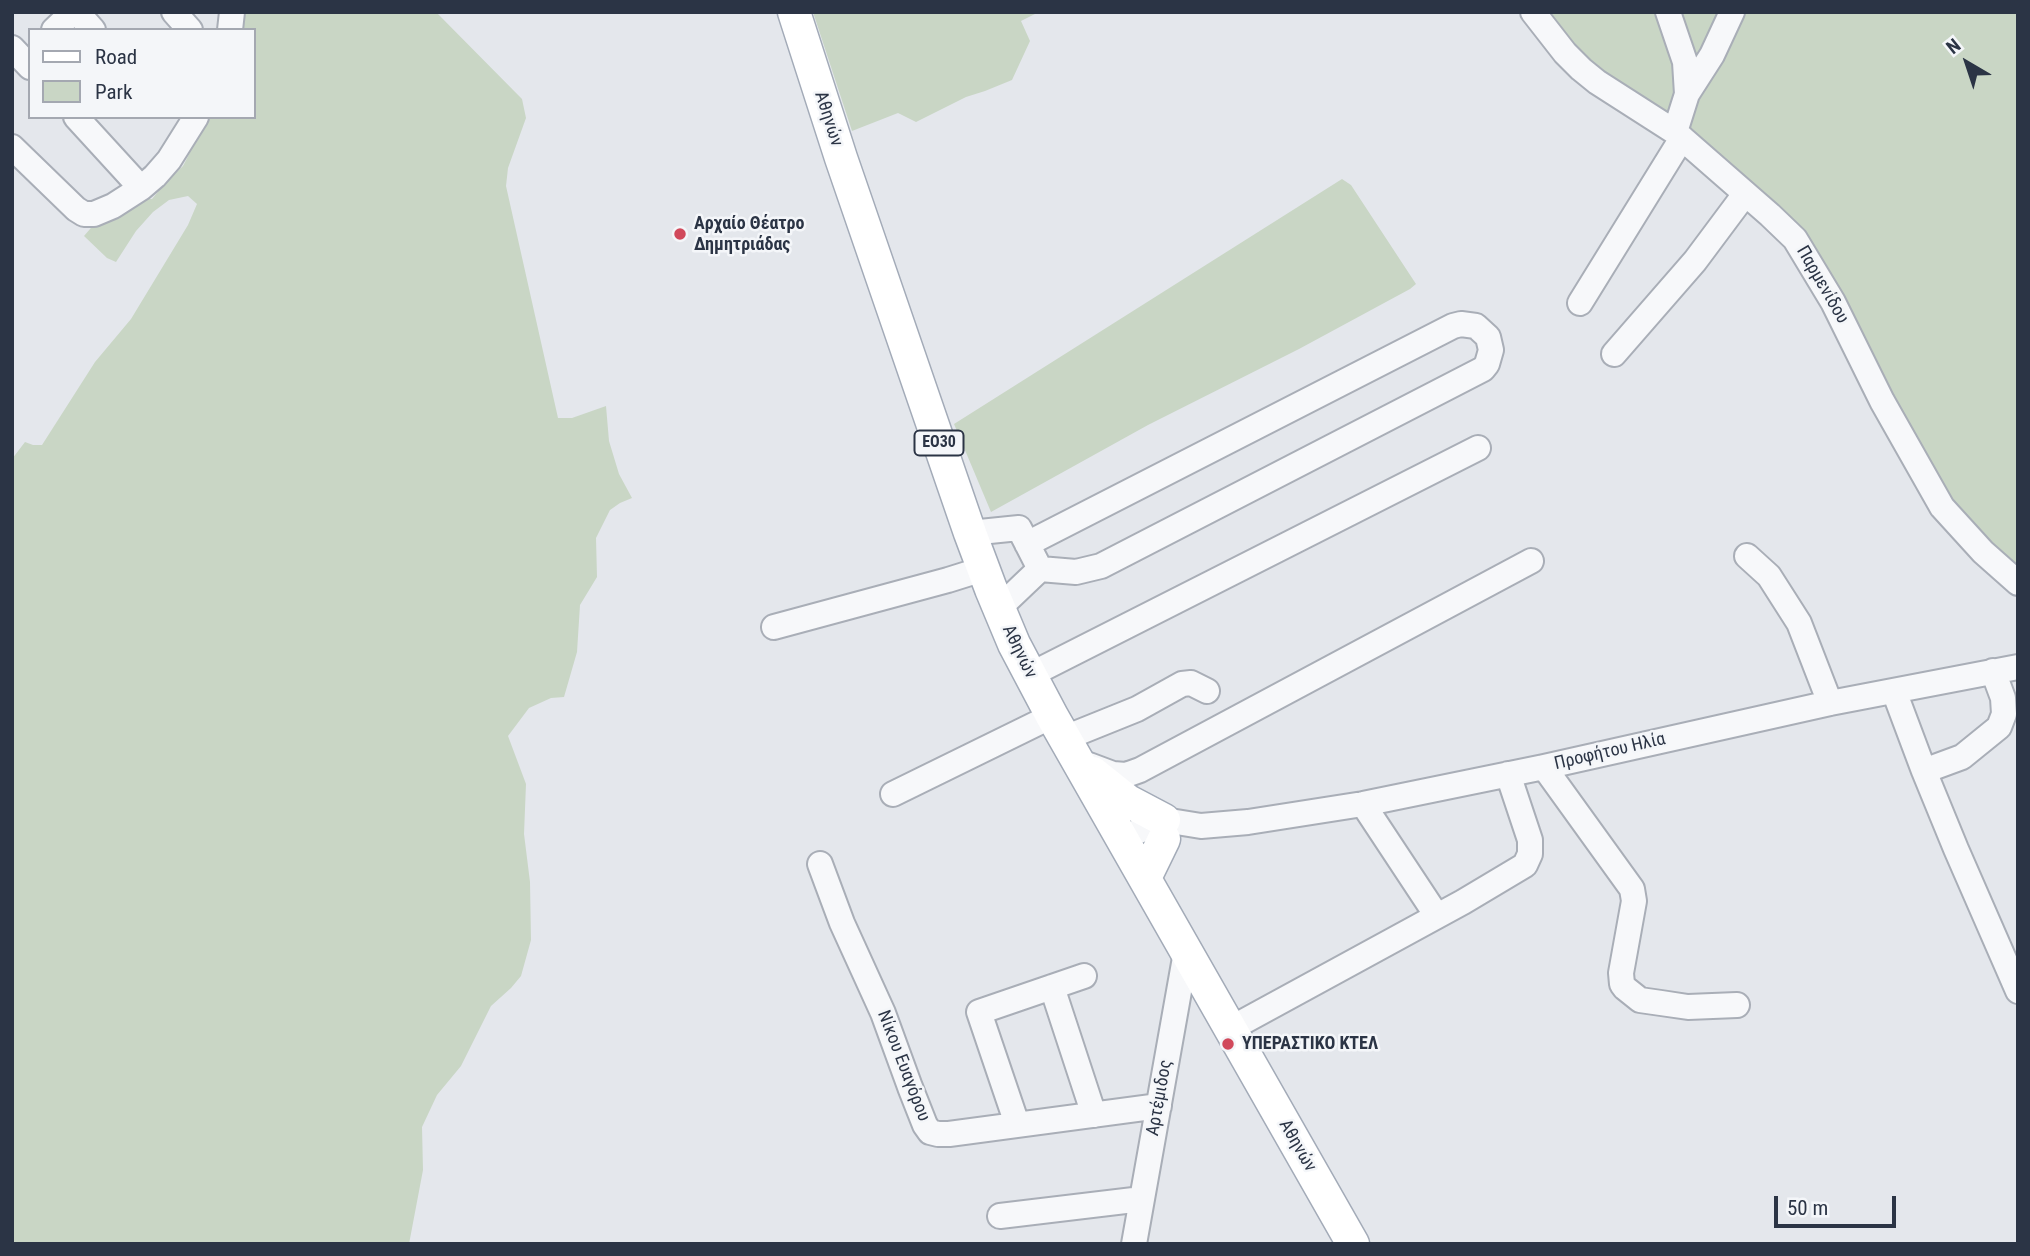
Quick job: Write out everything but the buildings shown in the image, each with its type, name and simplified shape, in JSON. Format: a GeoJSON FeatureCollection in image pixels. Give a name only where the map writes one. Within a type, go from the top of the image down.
{"type":"FeatureCollection","features":[{"type":"Feature","properties":{"kind":"main road","name":"Αθηνών"},"geometry":{"type":"LineString","coordinates":[[794,12],[841,158],[970,533],[999,608],[1030,675],[1353,1244]]}},
{"type":"Feature","properties":{"kind":"main road"},"geometry":{"type":"LineString","coordinates":[[1066,739],[1128,800],[1164,829],[1133,856]]}},
{"type":"Feature","properties":{"kind":"street"},"geometry":{"type":"LineString","coordinates":[[56,28],[75,12],[91,28]]}},
{"type":"Feature","properties":{"kind":"street"},"geometry":{"type":"LineString","coordinates":[[174,12],[189,28]]}},
{"type":"Feature","properties":{"kind":"street","name":"Παρμενίδου"},"geometry":{"type":"LineString","coordinates":[[1533,12],[1581,69],[1678,135],[1795,240],[1833,302],[1882,401],[1942,507],[1983,552],[2018,583]]}},
{"type":"Feature","properties":{"kind":"street"},"geometry":{"type":"LineString","coordinates":[[1580,303],[1678,135],[1687,94],[1685,62],[1668,12]]}},
{"type":"Feature","properties":{"kind":"street"},"geometry":{"type":"LineString","coordinates":[[1687,94],[1712,55],[1732,12]]}},
{"type":"Feature","properties":{"kind":"street"},"geometry":{"type":"LineString","coordinates":[[78,119],[141,188]]}},
{"type":"Feature","properties":{"kind":"street"},"geometry":{"type":"LineString","coordinates":[[12,147],[76,209],[83,214],[93,214],[113,206],[141,188],[169,160],[185,122]]}},
{"type":"Feature","properties":{"kind":"street"},"geometry":{"type":"LineString","coordinates":[[1615,354],[1695,261],[1745,194]]}},
{"type":"Feature","properties":{"kind":"street"},"geometry":{"type":"LineString","coordinates":[[999,608],[1040,569],[1076,572],[1101,566],[1483,369],[1491,350],[1488,337],[1476,326],[1453,326],[1027,544]]}},
{"type":"Feature","properties":{"kind":"street"},"geometry":{"type":"LineString","coordinates":[[1030,675],[1478,448]]}},
{"type":"Feature","properties":{"kind":"street"},"geometry":{"type":"LineString","coordinates":[[970,533],[1019,528],[1040,569]]}},
{"type":"Feature","properties":{"kind":"street"},"geometry":{"type":"LineString","coordinates":[[1747,556],[1769,576],[1799,623],[1830,703]]}},
{"type":"Feature","properties":{"kind":"street"},"geometry":{"type":"LineString","coordinates":[[1066,739],[1113,774],[1126,775],[1140,770],[1531,561]]}},
{"type":"Feature","properties":{"kind":"street"},"geometry":{"type":"LineString","coordinates":[[774,627],[983,569]]}},
{"type":"Feature","properties":{"kind":"street","name":"Προφήτου Ηλία"},"geometry":{"type":"LineString","coordinates":[[1164,829],[1248,822],[1363,804],[1830,703],[2018,667]]}},
{"type":"Feature","properties":{"kind":"street"},"geometry":{"type":"LineString","coordinates":[[1924,771],[1962,757],[1998,727],[2004,714],[2003,698],[1993,671]]}},
{"type":"Feature","properties":{"kind":"street"},"geometry":{"type":"LineString","coordinates":[[893,794],[1066,739],[1138,709],[1182,684],[1191,683],[1208,691]]}},
{"type":"Feature","properties":{"kind":"street"},"geometry":{"type":"LineString","coordinates":[[1894,691],[1924,771],[2018,991]]}},
{"type":"Feature","properties":{"kind":"street"},"geometry":{"type":"LineString","coordinates":[[1544,767],[1632,889],[1634,901],[1621,973],[1625,988],[1640,1000],[1688,1007],[1737,1005]]}},
{"type":"Feature","properties":{"kind":"street"},"geometry":{"type":"LineString","coordinates":[[1230,1029],[1437,916],[1525,864],[1530,854],[1530,841],[1508,774]]}},
{"type":"Feature","properties":{"kind":"street"},"geometry":{"type":"LineString","coordinates":[[1363,804],[1437,916]]}},
{"type":"Feature","properties":{"kind":"street"},"geometry":{"type":"LineString","coordinates":[[1133,856],[1164,829]]}},
{"type":"Feature","properties":{"kind":"street","name":"Νίκου Ευαγόρου"},"geometry":{"type":"LineString","coordinates":[[820,864],[842,923],[883,1013],[928,1130],[941,1135],[1159,1106]]}},
{"type":"Feature","properties":{"kind":"street","name":"Αρτέμιδος"},"geometry":{"type":"LineString","coordinates":[[1134,1244],[1186,952]]}},
{"type":"Feature","properties":{"kind":"street"},"geometry":{"type":"LineString","coordinates":[[1017,1124],[979,1012],[1084,976]]}},
{"type":"Feature","properties":{"kind":"street"},"geometry":{"type":"LineString","coordinates":[[1052,987],[1094,1115]]}},
{"type":"Feature","properties":{"kind":"street"},"geometry":{"type":"LineString","coordinates":[[1000,1216],[1142,1199]]}},
{"type":"Feature","properties":{"kind":"green space"},"geometry":{"type":"Polygon","coordinates":[[[240,12],[436,12],[522,99],[526,118],[508,168],[506,186],[558,418],[572,418],[606,406],[609,441],[619,474],[632,498],[610,510],[596,538],[597,577],[580,605],[577,652],[564,697],[551,698],[529,708],[508,736],[526,784],[524,834],[530,882],[531,940],[521,976],[491,1006],[461,1066],[437,1095],[422,1127],[423,1170],[409,1244],[12,1244],[12,459],[25,442],[42,445],[95,362],[131,319],[188,225],[197,204],[188,196],[169,200],[153,212],[136,231],[116,262],[107,258],[84,236],[96,222],[138,199],[152,199],[183,166],[207,119],[256,119],[256,28],[239,28],[240,12]]]}},
{"type":"Feature","properties":{"kind":"green space"},"geometry":{"type":"Polygon","coordinates":[[[813,12],[1039,12],[1021,21],[1030,41],[1012,80],[966,97],[916,122],[898,113],[852,131],[813,12]]]}},
{"type":"Feature","properties":{"kind":"green space"},"geometry":{"type":"Polygon","coordinates":[[[1544,12],[2018,12],[2018,575],[1963,522],[1831,283],[1592,68],[1544,12]]]}},
{"type":"Feature","properties":{"kind":"green space"},"geometry":{"type":"Polygon","coordinates":[[[1342,179],[1351,185],[1416,284],[1299,349],[1148,425],[991,512],[954,424],[1342,179]]]}},
{"type":"Feature","properties":{"kind":"place","name":"Αρχαίο Θέατρο Δημητριάδας"},"geometry":{"type":"Point","coordinates":[680,234]}},
{"type":"Feature","properties":{"kind":"place","name":"ΥΠΕΡΑΣΤΙΚΟ ΚΤΕΛ"},"geometry":{"type":"Point","coordinates":[1228,1044]}}]}
